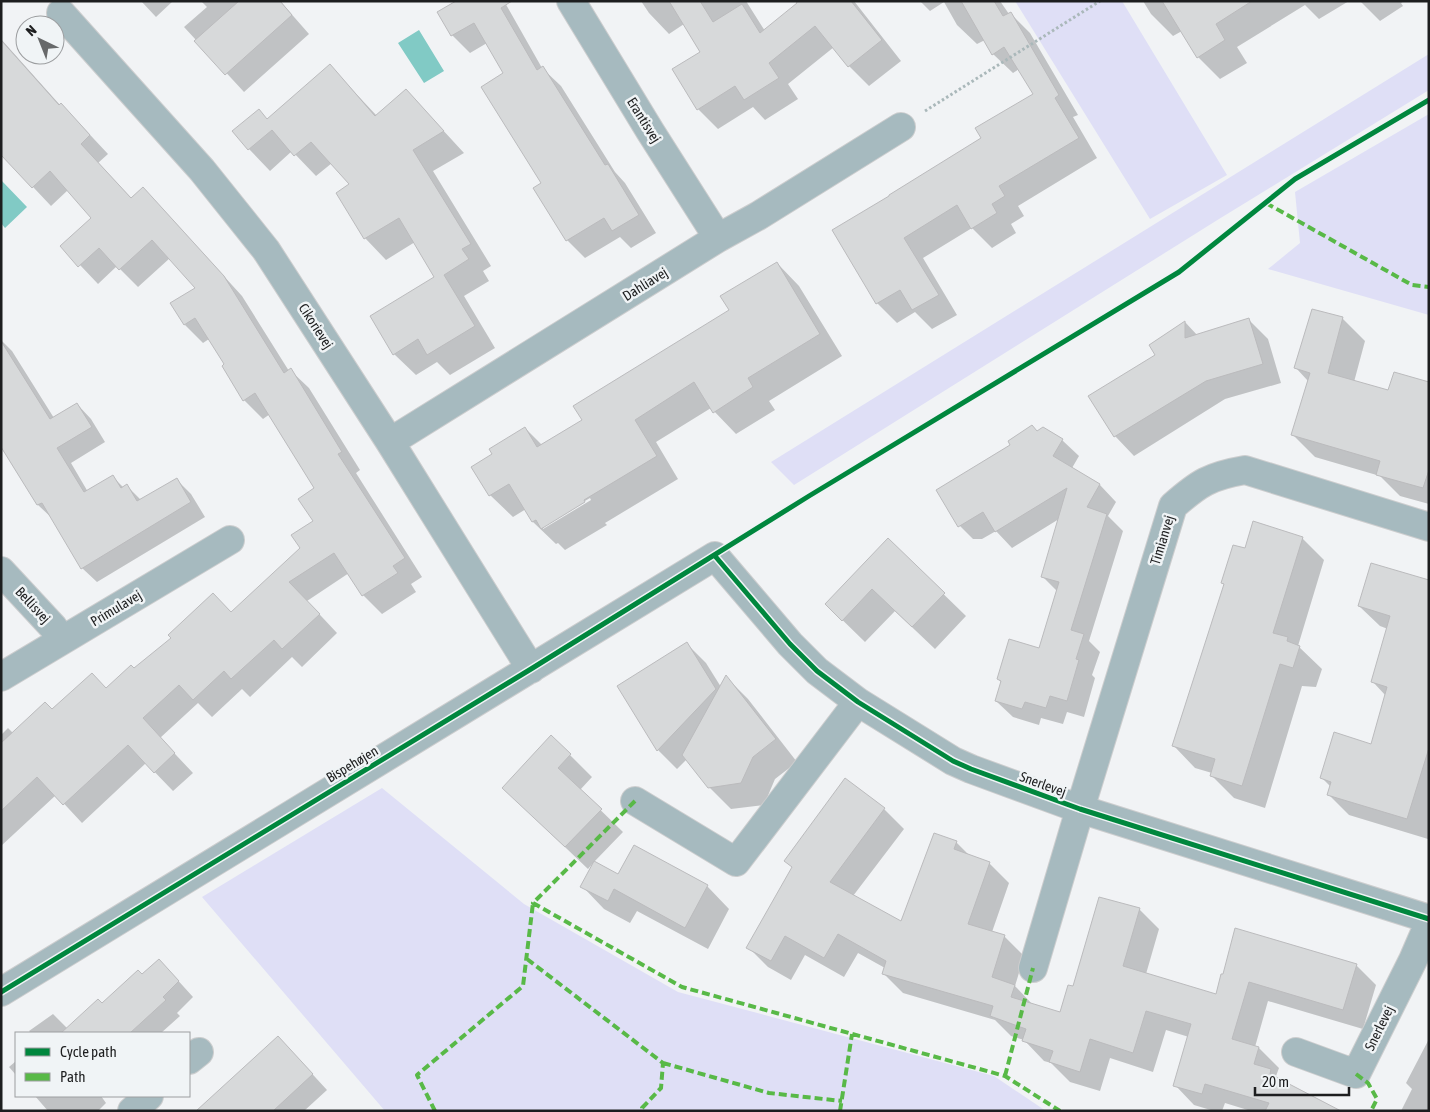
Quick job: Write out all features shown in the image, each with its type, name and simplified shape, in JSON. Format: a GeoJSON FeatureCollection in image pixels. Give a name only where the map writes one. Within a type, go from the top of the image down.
{"type":"FeatureCollection","features":[{"type":"Feature","properties":{"kind":"street","name":"Erantisvej"},"geometry":{"type":"LineString","coordinates":[[571,1],[718,238]]}},
{"type":"Feature","properties":{"kind":"street","name":"Cikorievej"},"geometry":{"type":"LineString","coordinates":[[61,13],[202,170],[266,250],[390,442],[531,669]]}},
{"type":"Feature","properties":{"kind":"street","name":"Dahliavej"},"geometry":{"type":"LineString","coordinates":[[390,442],[718,238],[758,216],[901,127]]}},
{"type":"Feature","properties":{"kind":"street","name":"Timianvej"},"geometry":{"type":"LineString","coordinates":[[1080,809],[1173,506],[1194,488],[1220,474],[1245,470],[1429,527]]}},
{"type":"Feature","properties":{"kind":"street","name":"Primulavej"},"geometry":{"type":"LineString","coordinates":[[1,677],[230,540]]}},
{"type":"Feature","properties":{"kind":"street","name":"Bispehøjen"},"geometry":{"type":"LineString","coordinates":[[1,992],[715,556]]}},
{"type":"Feature","properties":{"kind":"street","name":"Snerlevej"},"geometry":{"type":"LineString","coordinates":[[715,556],[790,644],[818,671],[858,702],[953,761],[1080,809],[1429,919]]}},
{"type":"Feature","properties":{"kind":"street","name":"Bellisvej"},"geometry":{"type":"LineString","coordinates":[[1,570],[53,627],[62,640]]}},
{"type":"Feature","properties":{"kind":"street"},"geometry":{"type":"LineString","coordinates":[[635,801],[736,862],[858,702]]}},
{"type":"Feature","properties":{"kind":"street","name":"Snerlevej"},"geometry":{"type":"LineString","coordinates":[[1034,968],[1080,809]]}},
{"type":"Feature","properties":{"kind":"street","name":"Snerlevej"},"geometry":{"type":"LineString","coordinates":[[1296,1052],[1356,1074],[1429,924]]}},
{"type":"Feature","properties":{"kind":"street"},"geometry":{"type":"LineString","coordinates":[[132,1111],[148,1097]]}},
{"type":"Feature","properties":{"kind":"path"},"geometry":{"type":"LineString","coordinates":[[901,127],[1100,1]]}},
{"type":"Feature","properties":{"kind":"shaded area"},"geometry":{"type":"Polygon","coordinates":[[[1015,1],[1122,1],[1227,175],[1150,219],[1015,1]]]}},
{"type":"Feature","properties":{"kind":"shaded area"},"geometry":{"type":"Polygon","coordinates":[[[1429,54],[1429,90],[794,485],[771,462],[1429,54]]]}},
{"type":"Feature","properties":{"kind":"shaded area"},"geometry":{"type":"Polygon","coordinates":[[[1429,114],[1429,315],[1268,269],[1300,243],[1295,192],[1429,114]]]}},
{"type":"Feature","properties":{"kind":"shaded area"},"geometry":{"type":"Polygon","coordinates":[[[382,788],[524,904],[678,992],[994,1076],[1046,1111],[385,1111],[202,897],[382,788]]]}},
{"type":"Feature","properties":{"kind":"water"},"geometry":{"type":"Polygon","coordinates":[[[419,30],[444,71],[424,83],[398,43],[419,30]]]}},
{"type":"Feature","properties":{"kind":"water"},"geometry":{"type":"Polygon","coordinates":[[[1,180],[27,207],[5,228],[1,223],[1,180]]]}},
{"type":"Feature","properties":{"kind":"building"},"geometry":{"type":"Polygon","coordinates":[[[239,1],[280,1],[292,15],[225,75],[194,41],[239,1]]]}},
{"type":"Feature","properties":{"kind":"building"},"geometry":{"type":"Polygon","coordinates":[[[456,1],[512,1],[501,8],[537,70],[543,66],[605,165],[608,164],[639,215],[612,231],[604,218],[566,241],[533,188],[541,183],[481,87],[503,73],[474,23],[451,36],[437,12],[456,1]]]}},
{"type":"Feature","properties":{"kind":"building"},"geometry":{"type":"Polygon","coordinates":[[[669,1],[700,1],[713,22],[742,4],[760,33],[797,3],[796,1],[851,1],[882,40],[848,67],[815,26],[769,63],[779,78],[744,100],[735,86],[697,110],[672,69],[700,52],[669,1]]]}},
{"type":"Feature","properties":{"kind":"building"},"geometry":{"type":"Polygon","coordinates":[[[961,1],[994,1],[1003,16],[1011,12],[1059,95],[1055,98],[1079,138],[999,186],[1005,196],[992,204],[997,213],[971,229],[957,205],[904,238],[939,295],[912,310],[900,290],[876,304],[832,230],[981,138],[975,128],[1033,94],[1004,47],[992,55],[961,1]]]}},
{"type":"Feature","properties":{"kind":"building"},"geometry":{"type":"Polygon","coordinates":[[[1162,1],[1252,1],[1216,24],[1225,40],[1197,58],[1162,1]]]}},
{"type":"Feature","properties":{"kind":"building"},"geometry":{"type":"Polygon","coordinates":[[[1,40],[15,56],[15,65],[23,65],[59,105],[61,103],[90,135],[81,144],[131,198],[143,187],[224,276],[284,373],[291,368],[342,452],[338,454],[405,558],[393,566],[398,573],[362,596],[334,553],[289,582],[320,614],[282,649],[274,640],[231,679],[224,671],[193,700],[179,685],[143,718],[175,753],[154,773],[128,745],[63,805],[37,777],[1,811],[1,743],[45,702],[52,709],[92,673],[106,688],[131,665],[134,668],[171,638],[168,635],[213,593],[231,612],[300,548],[291,535],[313,521],[298,499],[314,488],[255,393],[243,401],[222,366],[224,364],[195,318],[184,325],[170,303],[195,288],[152,240],[119,270],[99,248],[78,267],[60,246],[91,218],[50,171],[32,188],[1,155],[1,40]]]}},
{"type":"Feature","properties":{"kind":"building"},"geometry":{"type":"Polygon","coordinates":[[[330,64],[375,116],[406,89],[444,131],[413,150],[471,244],[462,249],[469,259],[444,275],[475,326],[427,355],[418,339],[393,355],[370,316],[434,277],[399,218],[364,239],[336,193],[349,184],[311,142],[294,156],[272,130],[248,150],[232,131],[259,109],[267,119],[330,64]]]}},
{"type":"Feature","properties":{"kind":"building"},"geometry":{"type":"Polygon","coordinates":[[[777,262],[820,334],[748,378],[753,387],[713,413],[694,382],[635,420],[657,456],[584,500],[585,502],[541,529],[536,520],[532,522],[509,484],[489,496],[471,467],[492,454],[489,449],[525,427],[537,447],[582,420],[573,406],[729,310],[720,296],[777,262]]]}},
{"type":"Feature","properties":{"kind":"building"},"geometry":{"type":"Polygon","coordinates":[[[1312,309],[1343,317],[1328,373],[1388,390],[1394,372],[1429,382],[1429,470],[1423,488],[1376,475],[1380,461],[1291,435],[1310,373],[1294,368],[1312,309]]]}},
{"type":"Feature","properties":{"kind":"building"},"geometry":{"type":"Polygon","coordinates":[[[1249,318],[1263,364],[1206,381],[1114,437],[1088,396],[1155,355],[1149,345],[1185,321],[1185,338],[1249,318]]]}},
{"type":"Feature","properties":{"kind":"building"},"geometry":{"type":"Polygon","coordinates":[[[1,341],[50,419],[77,403],[92,427],[57,448],[84,492],[113,475],[121,488],[127,484],[137,501],[177,478],[191,502],[81,569],[42,503],[37,505],[1,447],[1,341]]]}},
{"type":"Feature","properties":{"kind":"building"},"geometry":{"type":"Polygon","coordinates":[[[1032,425],[1037,431],[1043,427],[1063,439],[1053,456],[1100,484],[1087,507],[1107,514],[1071,630],[1084,634],[1076,659],[1079,660],[1067,701],[1050,696],[1046,708],[1025,702],[1022,709],[995,701],[1001,681],[997,679],[1009,639],[1039,648],[1059,582],[1041,577],[1067,488],[995,532],[983,512],[958,527],[936,490],[1010,445],[1008,441],[1032,425]]]}},
{"type":"Feature","properties":{"kind":"building"},"geometry":{"type":"Polygon","coordinates":[[[1253,521],[1303,537],[1273,633],[1288,637],[1287,641],[1300,646],[1293,668],[1280,664],[1242,786],[1210,776],[1215,759],[1172,746],[1224,584],[1221,583],[1233,545],[1245,548],[1253,521]]]}},
{"type":"Feature","properties":{"kind":"building"},"geometry":{"type":"Polygon","coordinates":[[[888,538],[945,593],[912,627],[872,589],[842,621],[825,604],[888,538]]]}},
{"type":"Feature","properties":{"kind":"building"},"geometry":{"type":"Polygon","coordinates":[[[1371,563],[1429,580],[1429,748],[1407,819],[1327,795],[1331,782],[1320,778],[1334,732],[1371,744],[1387,687],[1371,682],[1390,616],[1358,606],[1371,563]]]}},
{"type":"Feature","properties":{"kind":"building"},"geometry":{"type":"Polygon","coordinates":[[[687,642],[716,689],[657,751],[617,686],[687,642]]]}},
{"type":"Feature","properties":{"kind":"building"},"geometry":{"type":"Polygon","coordinates":[[[726,675],[776,739],[753,757],[741,783],[708,788],[682,755],[726,675]]]}},
{"type":"Feature","properties":{"kind":"building"},"geometry":{"type":"Polygon","coordinates":[[[551,735],[571,754],[558,768],[602,809],[565,847],[502,788],[551,735]]]}},
{"type":"Feature","properties":{"kind":"building"},"geometry":{"type":"Polygon","coordinates":[[[845,778],[885,808],[830,882],[901,921],[934,833],[957,841],[954,849],[990,862],[968,924],[1005,935],[992,977],[1015,985],[1011,997],[1060,1012],[1068,985],[1073,986],[1099,897],[1140,908],[1123,966],[1216,994],[1235,928],[1357,964],[1343,1010],[1249,982],[1232,1039],[1259,1047],[1254,1064],[1271,1069],[1270,1074],[1341,1111],[1265,1111],[1269,1103],[1205,1084],[1202,1094],[1173,1086],[1191,1024],[1146,1011],[1133,1053],[1090,1039],[1080,1072],[1049,1062],[1053,1051],[1022,1041],[1026,1029],[990,1016],[993,1006],[882,974],[886,961],[838,934],[824,958],[785,936],[771,961],[746,948],[792,867],[784,861],[845,778]]]}},
{"type":"Feature","properties":{"kind":"building"},"geometry":{"type":"Polygon","coordinates":[[[634,845],[708,885],[685,928],[614,889],[608,901],[580,887],[594,861],[618,874],[634,845]]]}},
{"type":"Feature","properties":{"kind":"building"},"geometry":{"type":"Polygon","coordinates":[[[159,959],[179,981],[163,997],[166,1000],[131,1032],[62,1032],[98,999],[102,1003],[138,970],[142,974],[159,959]]]}},
{"type":"Feature","properties":{"kind":"building"},"geometry":{"type":"Polygon","coordinates":[[[278,1036],[313,1074],[273,1111],[196,1111],[278,1036]]]}},
{"type":"Feature","properties":{"kind":"marked path"},"geometry":{"type":"LineString","coordinates":[[1266,203],[1412,285],[1429,287]]}},
{"type":"Feature","properties":{"kind":"marked path"},"geometry":{"type":"LineString","coordinates":[[635,801],[533,903],[682,987],[1005,1076],[1060,1111]]}},
{"type":"Feature","properties":{"kind":"marked path"},"geometry":{"type":"LineString","coordinates":[[435,1111],[417,1075],[523,986],[533,903]]}},
{"type":"Feature","properties":{"kind":"marked path"},"geometry":{"type":"LineString","coordinates":[[527,959],[663,1063],[661,1088],[642,1108],[642,1111]]}},
{"type":"Feature","properties":{"kind":"marked path"},"geometry":{"type":"LineString","coordinates":[[1005,1076],[1033,968]]}},
{"type":"Feature","properties":{"kind":"marked path"},"geometry":{"type":"LineString","coordinates":[[840,1111],[852,1034]]}},
{"type":"Feature","properties":{"kind":"marked path"},"geometry":{"type":"LineString","coordinates":[[663,1063],[769,1093],[842,1101]]}},
{"type":"Feature","properties":{"kind":"marked path"},"geometry":{"type":"LineString","coordinates":[[1356,1074],[1368,1083],[1377,1099],[1371,1111]]}},
{"type":"Feature","properties":{"kind":"cycle path"},"geometry":{"type":"LineString","coordinates":[[1,992],[531,669],[809,496],[1179,272],[1295,179],[1429,100]]}},
{"type":"Feature","properties":{"kind":"cycle path"},"geometry":{"type":"LineString","coordinates":[[715,556],[790,644],[817,671],[858,702],[953,761],[1080,809],[1429,919]]}}]}
